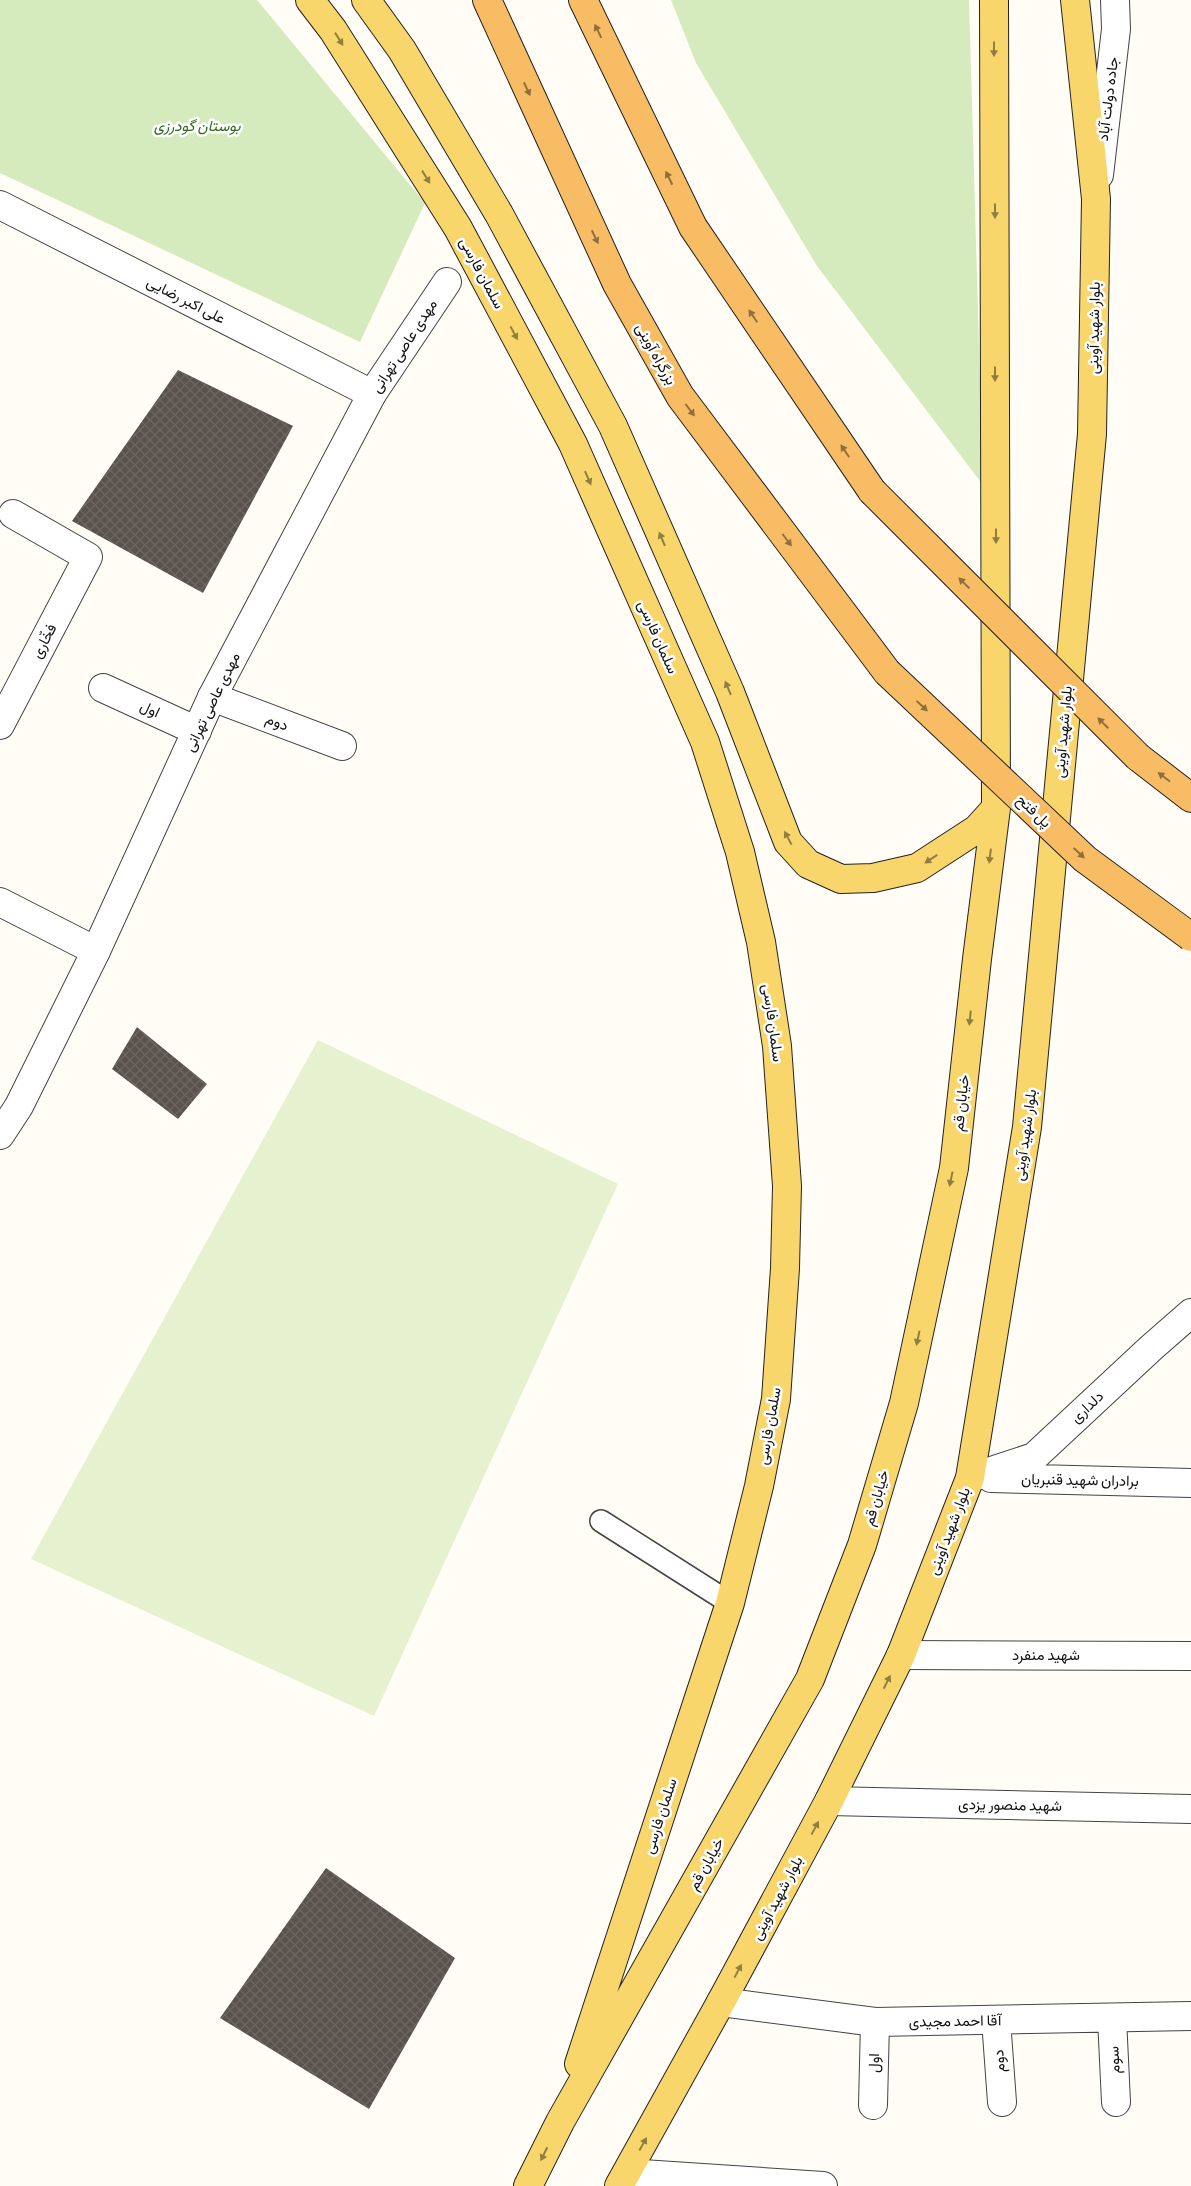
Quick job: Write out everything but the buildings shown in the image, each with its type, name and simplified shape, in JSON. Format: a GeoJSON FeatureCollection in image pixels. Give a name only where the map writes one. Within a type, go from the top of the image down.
{"type":"FeatureCollection","features":[{"type":"Feature","properties":{"kind":"highway"},"geometry":{"type":"LineString","coordinates":[[466,0],[506,45]]}},
{"type":"Feature","properties":{"kind":"highway","name":"بزرگراه آوینی"},"geometry":{"type":"LineString","coordinates":[[487,0],[617,284],[680,396],[886,672]]}},
{"type":"Feature","properties":{"kind":"highway"},"geometry":{"type":"LineString","coordinates":[[584,1],[693,227],[872,491],[1138,757],[1191,798]]}},
{"type":"Feature","properties":{"kind":"highway","name":"پل فتح"},"geometry":{"type":"LineString","coordinates":[[886,672],[1085,859],[1191,938]]}},
{"type":"Feature","properties":{"kind":"main road","name":"سلمان فارسی"},"geometry":{"type":"LineString","coordinates":[[310,0],[333,30],[458,228],[573,444],[705,742],[740,852],[761,942],[777,1046],[787,1186],[785,1268],[776,1399],[759,1486],[730,1603],[560,2122]]}},
{"type":"Feature","properties":{"kind":"main road"},"geometry":{"type":"LineString","coordinates":[[366,0],[402,50],[499,214],[613,426],[730,692],[788,842],[808,864],[841,879],[874,878],[917,868],[977,829],[996,808],[994,0]]}},
{"type":"Feature","properties":{"kind":"main road","name":"بلوار شهید آوینی"},"geometry":{"type":"LineString","coordinates":[[623,2180],[829,1801],[900,1655],[970,1478],[1028,1127],[1092,434],[1096,199],[1075,0]]}},
{"type":"Feature","properties":{"kind":"main road","name":"خیابان قم"},"geometry":{"type":"LineString","coordinates":[[560,2122],[810,1679],[862,1545],[904,1403],[954,1168],[996,808]]}},
{"type":"Feature","properties":{"kind":"main road"},"geometry":{"type":"LineString","coordinates":[[528,2186],[560,2122]]}},
{"type":"Feature","properties":{"kind":"street","name":"جاده دولت آباد"},"geometry":{"type":"LineString","coordinates":[[1096,199],[1116,29],[1115,0]]}},
{"type":"Feature","properties":{"kind":"street","name":"علی اکبر رضایی"},"geometry":{"type":"LineString","coordinates":[[0,205],[372,394]]}},
{"type":"Feature","properties":{"kind":"street","name":"مهدی عاصی تهرانی"},"geometry":{"type":"LineString","coordinates":[[0,1135],[19,1106],[96,951],[212,697],[372,394],[447,282]]}},
{"type":"Feature","properties":{"kind":"street","name":"فخّاری"},"geometry":{"type":"LineString","coordinates":[[2,716],[88,557],[13,514]]}},
{"type":"Feature","properties":{"kind":"street","name":"اول"},"geometry":{"type":"LineString","coordinates":[[103,688],[197,731]]}},
{"type":"Feature","properties":{"kind":"street","name":"دوم"},"geometry":{"type":"LineString","coordinates":[[212,697],[342,746]]}},
{"type":"Feature","properties":{"kind":"street"},"geometry":{"type":"LineString","coordinates":[[0,902],[96,951]]}},
{"type":"Feature","properties":{"kind":"street","name":"دلداری"},"geometry":{"type":"LineString","coordinates":[[970,1478],[1034,1457],[1191,1313]]}},
{"type":"Feature","properties":{"kind":"street","name":"برادران شهید قنبریان"},"geometry":{"type":"LineString","coordinates":[[970,1478],[1191,1483]]}},
{"type":"Feature","properties":{"kind":"street","name":"شهید منفرد"},"geometry":{"type":"LineString","coordinates":[[900,1655],[1191,1656]]}},
{"type":"Feature","properties":{"kind":"street","name":"شهید منصور یزدی"},"geometry":{"type":"LineString","coordinates":[[829,1801],[1191,1809]]}},
{"type":"Feature","properties":{"kind":"street","name":"آقا احمد مجیدی"},"geometry":{"type":"LineString","coordinates":[[721,2002],[875,2022],[1191,2016]]}},
{"type":"Feature","properties":{"kind":"street","name":"سوم"},"geometry":{"type":"LineString","coordinates":[[1112,2018],[1116,2102]]}},
{"type":"Feature","properties":{"kind":"street","name":"دوم"},"geometry":{"type":"LineString","coordinates":[[996,2020],[1002,2102]]}},
{"type":"Feature","properties":{"kind":"street","name":"اول"},"geometry":{"type":"LineString","coordinates":[[873,2105],[875,2022]]}},
{"type":"Feature","properties":{"kind":"street"},"geometry":{"type":"LineString","coordinates":[[623,2180],[823,2186]]}},
{"type":"Feature","properties":{"kind":"lane"},"geometry":{"type":"LineString","coordinates":[[601,1521],[730,1603]]}},
{"type":"Feature","properties":{"kind":"green space","name":"بوستان گودرزی"},"geometry":{"type":"Polygon","coordinates":[[[0,0],[257,0],[425,203],[360,342],[0,173],[0,0]]]}},
{"type":"Feature","properties":{"kind":"green space"},"geometry":{"type":"Polygon","coordinates":[[[671,0],[969,0],[983,485],[817,266],[696,63],[671,0]]]}},
{"type":"Feature","properties":{"kind":"green space"},"geometry":{"type":"Polygon","coordinates":[[[318,1040],[618,1184],[374,1716],[31,1559],[318,1040]]]}}]}
